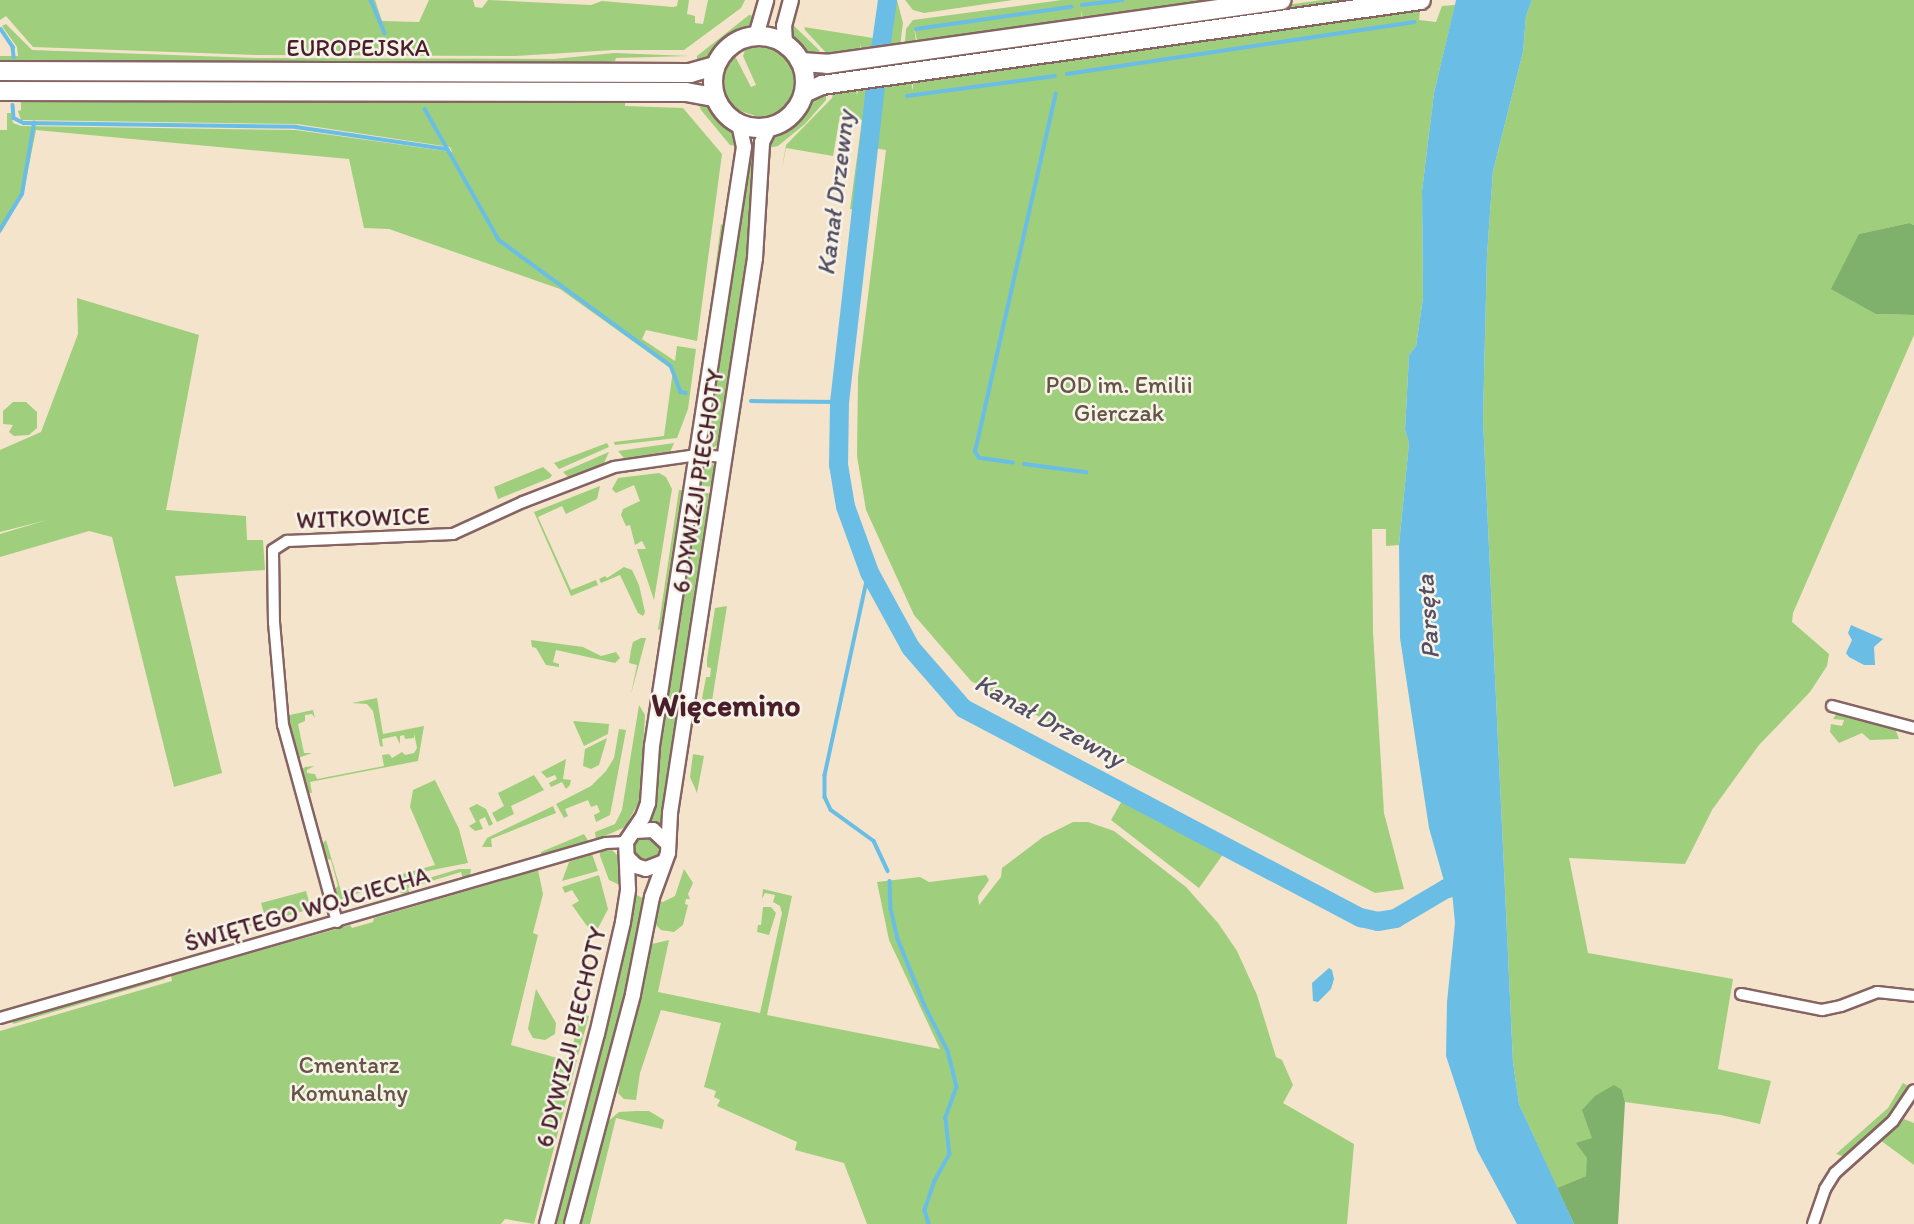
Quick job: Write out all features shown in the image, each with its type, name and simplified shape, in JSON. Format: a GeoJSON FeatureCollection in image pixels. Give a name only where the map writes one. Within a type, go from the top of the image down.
{"type":"FeatureCollection","features":[{"type":"Feature","properties":{"kind":"main road"},"geometry":{"type":"LineString","coordinates":[[801,62],[824,65],[1282,0]]}},
{"type":"Feature","properties":{"kind":"main road"},"geometry":{"type":"LineString","coordinates":[[804,93],[822,85],[1421,0]]}},
{"type":"Feature","properties":{"kind":"main road"},"geometry":{"type":"LineString","coordinates":[[757,36],[773,38],[785,44],[801,62],[805,77],[804,93],[791,117],[769,128],[754,129],[739,124],[724,113],[715,97],[715,66],[731,45],[757,36]]}},
{"type":"Feature","properties":{"kind":"main road","name":"EUROPEJSKA"},"geometry":{"type":"LineString","coordinates":[[0,71],[690,73],[715,66]]}},
{"type":"Feature","properties":{"kind":"main road","name":"EUROPEJSKA"},"geometry":{"type":"LineString","coordinates":[[0,91],[686,92],[715,97]]}},
{"type":"Feature","properties":{"kind":"street"},"geometry":{"type":"LineString","coordinates":[[757,36],[765,0]]}},
{"type":"Feature","properties":{"kind":"street"},"geometry":{"type":"LineString","coordinates":[[785,44],[784,26],[791,0]]}},
{"type":"Feature","properties":{"kind":"street","name":"6 DYWIZJI PIECHOTY"},"geometry":{"type":"LineString","coordinates":[[547,1224],[616,954],[627,893],[630,836],[643,817],[649,796],[652,746],[744,147],[739,124]]}},
{"type":"Feature","properties":{"kind":"street","name":"6 DYWIZJI PIECHOTY"},"geometry":{"type":"LineString","coordinates":[[572,1224],[633,994],[652,897],[662,863],[668,853],[667,843],[759,226],[762,142],[769,128]]}},
{"type":"Feature","properties":{"kind":"street"},"geometry":{"type":"LineString","coordinates":[[697,455],[724,457]]}},
{"type":"Feature","properties":{"kind":"street","name":"WITKOWICE"},"geometry":{"type":"LineString","coordinates":[[337,922],[283,725],[274,622],[273,550],[287,541],[453,534],[515,505],[604,470],[697,455]]}},
{"type":"Feature","properties":{"kind":"street"},"geometry":{"type":"LineString","coordinates":[[1832,706],[1914,728]]}},
{"type":"Feature","properties":{"kind":"street"},"geometry":{"type":"LineString","coordinates":[[630,836],[653,830],[667,843]]}},
{"type":"Feature","properties":{"kind":"street","name":"ŚWIĘTEGO WOJCIECHA"},"geometry":{"type":"LineString","coordinates":[[0,1018],[630,836]]}},
{"type":"Feature","properties":{"kind":"street"},"geometry":{"type":"LineString","coordinates":[[628,858],[636,866],[646,869],[662,863]]}},
{"type":"Feature","properties":{"kind":"street"},"geometry":{"type":"LineString","coordinates":[[1741,994],[1822,1010],[1841,1006],[1877,992],[1914,996]]}},
{"type":"Feature","properties":{"kind":"street"},"geometry":{"type":"LineString","coordinates":[[1813,1224],[1825,1189],[1835,1173],[1893,1121],[1914,1090]]}},
{"type":"Feature","properties":{"kind":"green space"},"geometry":{"type":"Polygon","coordinates":[[[0,0],[375,0],[382,21],[419,22],[429,0],[473,0],[475,7],[482,8],[488,0],[591,5],[602,1],[673,7],[677,6],[678,0],[689,0],[687,14],[695,16],[695,23],[703,24],[708,0],[745,0],[741,8],[684,50],[614,50],[515,56],[256,55],[33,47],[6,16],[0,20],[0,0]]]}},
{"type":"Feature","properties":{"kind":"green space"},"geometry":{"type":"Polygon","coordinates":[[[880,0],[897,0],[903,23],[900,46],[888,48],[889,35],[875,32],[880,0]]]}},
{"type":"Feature","properties":{"kind":"green space"},"geometry":{"type":"Polygon","coordinates":[[[905,0],[1013,0],[924,13],[913,10],[905,0]]]}},
{"type":"Feature","properties":{"kind":"green space"},"geometry":{"type":"Polygon","coordinates":[[[1062,0],[1241,0],[1084,22],[1081,10],[1082,22],[918,45],[914,27],[916,42],[905,43],[906,29],[913,20],[1062,0]]]}},
{"type":"Feature","properties":{"kind":"green space"},"geometry":{"type":"Polygon","coordinates":[[[1322,0],[1382,0],[904,67],[905,59],[1322,0]]]}},
{"type":"Feature","properties":{"kind":"green space"},"geometry":{"type":"Polygon","coordinates":[[[1532,0],[1914,0],[1914,225],[1909,223],[1859,234],[1876,314],[1914,315],[1914,335],[1793,613],[1792,622],[1829,654],[1827,666],[1810,692],[1759,745],[1712,810],[1685,864],[1569,858],[1588,953],[1733,979],[1718,1069],[1771,1081],[1760,1124],[1721,1115],[1625,1102],[1622,1090],[1592,1138],[1586,1176],[1557,1188],[1519,1104],[1513,1062],[1483,419],[1487,255],[1493,171],[1523,52],[1526,16],[1532,0]]]}},
{"type":"Feature","properties":{"kind":"green space","name":"POD im. Emilii Gierczak"},"geometry":{"type":"Polygon","coordinates":[[[1455,5],[1434,93],[1422,191],[1423,298],[1416,346],[1409,355],[1405,430],[1409,443],[1399,545],[1386,546],[1386,529],[1372,529],[1373,632],[1384,813],[1404,889],[1375,893],[971,681],[914,615],[866,510],[857,456],[858,377],[886,150],[872,148],[879,85],[911,81],[913,91],[913,78],[1408,7],[1409,12],[1420,11],[1419,20],[1436,22],[1442,6],[1455,5]]]}},
{"type":"Feature","properties":{"kind":"green space"},"geometry":{"type":"Polygon","coordinates":[[[749,15],[757,16],[752,25],[727,39],[708,60],[697,66],[697,56],[749,15]]]}},
{"type":"Feature","properties":{"kind":"green space"},"geometry":{"type":"Polygon","coordinates":[[[6,24],[32,50],[256,58],[554,59],[614,53],[690,56],[616,58],[615,61],[583,66],[0,64],[0,56],[18,56],[17,47],[2,26],[6,24]]]}},
{"type":"Feature","properties":{"kind":"green space"},"geometry":{"type":"Polygon","coordinates":[[[792,24],[819,50],[822,59],[806,54],[800,48],[793,35],[792,24]]]}},
{"type":"Feature","properties":{"kind":"green space"},"geometry":{"type":"Polygon","coordinates":[[[804,27],[873,38],[872,49],[862,50],[860,44],[861,54],[829,56],[804,27]]]}},
{"type":"Feature","properties":{"kind":"green space"},"geometry":{"type":"Polygon","coordinates":[[[756,47],[772,49],[784,57],[791,67],[795,82],[792,97],[786,107],[777,114],[762,118],[737,110],[727,98],[723,84],[726,68],[735,56],[751,87],[756,85],[743,56],[745,50],[756,47]]]}},
{"type":"Feature","properties":{"kind":"green space"},"geometry":{"type":"Polygon","coordinates":[[[0,77],[686,77],[686,84],[0,84],[0,77]]]}},
{"type":"Feature","properties":{"kind":"green space"},"geometry":{"type":"Polygon","coordinates":[[[856,86],[857,96],[858,90],[870,86],[857,210],[850,209],[862,120],[840,116],[833,156],[786,148],[781,174],[786,145],[832,98],[834,89],[856,86]]]}},
{"type":"Feature","properties":{"kind":"green space"},"geometry":{"type":"Polygon","coordinates":[[[826,90],[826,100],[805,124],[778,146],[768,148],[774,136],[799,118],[812,99],[826,90]]]}},
{"type":"Feature","properties":{"kind":"green space"},"geometry":{"type":"Polygon","coordinates":[[[0,97],[423,98],[438,102],[459,102],[472,98],[582,98],[625,103],[625,106],[683,108],[722,154],[697,341],[646,330],[642,339],[675,361],[677,346],[696,349],[688,409],[677,438],[615,445],[614,442],[664,436],[673,370],[560,289],[389,229],[364,228],[349,159],[36,130],[23,195],[0,234],[0,130],[7,130],[7,113],[11,113],[13,123],[21,126],[296,130],[452,152],[450,147],[297,124],[21,120],[18,111],[21,110],[21,100],[0,100],[0,97]]]}},
{"type":"Feature","properties":{"kind":"green space"},"geometry":{"type":"Polygon","coordinates":[[[697,101],[708,104],[732,130],[737,146],[730,145],[701,110],[697,101]]]}},
{"type":"Feature","properties":{"kind":"green space"},"geometry":{"type":"Polygon","coordinates":[[[748,155],[756,156],[754,225],[720,444],[712,448],[705,440],[748,155]]]}},
{"type":"Feature","properties":{"kind":"green space"},"geometry":{"type":"Polygon","coordinates":[[[1909,223],[1914,225],[1914,315],[1876,314],[1831,289],[1859,234],[1909,223]]]}},
{"type":"Feature","properties":{"kind":"green space"},"geometry":{"type":"Polygon","coordinates":[[[721,224],[726,226],[709,336],[706,340],[721,224]]]}},
{"type":"Feature","properties":{"kind":"green space"},"geometry":{"type":"Polygon","coordinates":[[[77,298],[199,335],[166,510],[246,516],[247,540],[263,540],[265,570],[175,576],[222,773],[174,787],[112,537],[89,531],[0,557],[0,534],[47,520],[0,532],[0,450],[41,432],[78,334],[77,298]]]}},
{"type":"Feature","properties":{"kind":"green space"},"geometry":{"type":"Polygon","coordinates":[[[13,402],[26,402],[37,412],[37,428],[29,435],[14,436],[9,432],[13,425],[3,424],[3,411],[13,402]]]}},
{"type":"Feature","properties":{"kind":"green space"},"geometry":{"type":"Polygon","coordinates":[[[607,443],[609,447],[559,469],[554,463],[607,443]]]}},
{"type":"Feature","properties":{"kind":"green space"},"geometry":{"type":"Polygon","coordinates":[[[674,443],[670,452],[625,459],[618,451],[674,443]]]}},
{"type":"Feature","properties":{"kind":"green space"},"geometry":{"type":"Polygon","coordinates":[[[609,452],[604,463],[569,478],[563,472],[609,452]]]}},
{"type":"Feature","properties":{"kind":"green space"},"geometry":{"type":"Polygon","coordinates":[[[707,461],[716,466],[713,487],[698,485],[702,464],[707,461]]]}},
{"type":"Feature","properties":{"kind":"green space"},"geometry":{"type":"Polygon","coordinates":[[[543,467],[552,475],[550,478],[498,499],[494,487],[543,467]]]}},
{"type":"Feature","properties":{"kind":"green space"},"geometry":{"type":"Polygon","coordinates":[[[659,473],[666,477],[672,489],[654,600],[637,549],[646,549],[642,541],[635,545],[630,525],[626,526],[621,515],[623,509],[640,501],[634,485],[616,493],[612,489],[618,478],[659,473]]]}},
{"type":"Feature","properties":{"kind":"green space"},"geometry":{"type":"Polygon","coordinates":[[[600,486],[597,499],[566,514],[562,506],[538,517],[571,590],[596,580],[598,585],[571,596],[534,512],[600,486]]]}},
{"type":"Feature","properties":{"kind":"green space"},"geometry":{"type":"Polygon","coordinates":[[[679,490],[685,490],[663,628],[658,630],[679,490]]]}},
{"type":"Feature","properties":{"kind":"green space"},"geometry":{"type":"Polygon","coordinates":[[[697,491],[712,494],[661,831],[647,825],[654,805],[656,761],[697,491]]]}},
{"type":"Feature","properties":{"kind":"green space"},"geometry":{"type":"Polygon","coordinates":[[[624,567],[632,570],[639,585],[645,612],[643,616],[638,613],[620,575],[601,583],[599,579],[605,576],[607,578],[624,567]]]}},
{"type":"Feature","properties":{"kind":"green space"},"geometry":{"type":"Polygon","coordinates":[[[727,606],[712,701],[702,699],[706,677],[710,677],[711,668],[707,667],[707,659],[715,608],[727,606]]]}},
{"type":"Feature","properties":{"kind":"green space"},"geometry":{"type":"Polygon","coordinates":[[[646,638],[631,694],[637,665],[629,663],[631,650],[633,642],[646,638]]]}},
{"type":"Feature","properties":{"kind":"green space"},"geometry":{"type":"Polygon","coordinates":[[[531,640],[583,647],[601,656],[616,652],[620,658],[615,663],[556,650],[553,662],[559,664],[559,667],[546,665],[536,648],[532,647],[531,640]]]}},
{"type":"Feature","properties":{"kind":"green space"},"geometry":{"type":"Polygon","coordinates":[[[377,698],[383,734],[424,726],[418,761],[310,782],[312,793],[305,792],[300,771],[305,767],[314,766],[307,770],[307,773],[315,774],[317,779],[384,766],[382,755],[389,754],[392,758],[402,752],[405,755],[414,753],[417,748],[414,733],[414,738],[405,739],[404,735],[400,736],[400,744],[396,736],[382,739],[383,747],[380,746],[373,711],[367,704],[352,703],[377,698]]]}},
{"type":"Feature","properties":{"kind":"green space"},"geometry":{"type":"Polygon","coordinates":[[[631,704],[610,815],[596,822],[594,815],[600,812],[597,805],[591,807],[588,800],[565,809],[568,816],[564,818],[556,804],[591,786],[606,771],[614,758],[619,729],[626,730],[631,704]]]}},
{"type":"Feature","properties":{"kind":"green space"},"geometry":{"type":"Polygon","coordinates":[[[639,705],[645,715],[640,800],[625,827],[596,840],[595,832],[615,824],[622,810],[639,705]]]}},
{"type":"Feature","properties":{"kind":"green space"},"geometry":{"type":"Polygon","coordinates":[[[313,710],[315,718],[312,714],[305,715],[305,721],[298,724],[304,753],[312,753],[298,758],[294,756],[285,716],[313,710]]]}},
{"type":"Feature","properties":{"kind":"green space"},"geometry":{"type":"Polygon","coordinates":[[[1837,713],[1895,728],[1899,739],[1870,740],[1862,733],[1839,743],[1830,732],[1831,724],[1842,726],[1844,720],[1833,719],[1837,713]]]}},
{"type":"Feature","properties":{"kind":"green space"},"geometry":{"type":"Polygon","coordinates":[[[573,721],[609,724],[608,734],[584,746],[573,721]]]}},
{"type":"Feature","properties":{"kind":"green space"},"geometry":{"type":"Polygon","coordinates":[[[607,738],[599,765],[591,769],[583,766],[585,749],[607,738]]]}},
{"type":"Feature","properties":{"kind":"green space"},"geometry":{"type":"Polygon","coordinates":[[[693,754],[704,756],[697,793],[690,777],[693,754]]]}},
{"type":"Feature","properties":{"kind":"green space"},"geometry":{"type":"Polygon","coordinates":[[[566,759],[563,779],[571,780],[570,785],[566,789],[562,782],[551,787],[549,783],[557,779],[555,775],[547,778],[541,772],[566,759]]]}},
{"type":"Feature","properties":{"kind":"green space"},"geometry":{"type":"Polygon","coordinates":[[[534,775],[544,790],[511,806],[514,814],[497,822],[492,813],[504,806],[498,793],[534,775]]]}},
{"type":"Feature","properties":{"kind":"green space"},"geometry":{"type":"Polygon","coordinates":[[[435,780],[459,829],[468,863],[427,871],[397,881],[395,876],[435,865],[410,807],[413,790],[435,780]]]}},
{"type":"Feature","properties":{"kind":"green space"},"geometry":{"type":"Polygon","coordinates":[[[1123,799],[1226,850],[1199,888],[1111,820],[1123,799]]]}},
{"type":"Feature","properties":{"kind":"green space"},"geometry":{"type":"Polygon","coordinates":[[[477,804],[486,809],[493,824],[489,826],[485,817],[479,820],[483,829],[475,831],[469,826],[476,822],[469,808],[477,804]]]}},
{"type":"Feature","properties":{"kind":"green space"},"geometry":{"type":"Polygon","coordinates":[[[553,806],[556,813],[491,839],[492,847],[482,847],[487,838],[553,806]]]}},
{"type":"Feature","properties":{"kind":"green space"},"geometry":{"type":"Polygon","coordinates":[[[1073,822],[1088,822],[1114,831],[1186,887],[1218,923],[1237,951],[1257,995],[1276,1057],[1282,1060],[1293,1085],[1283,1103],[1354,1144],[1347,1224],[867,1224],[844,1163],[795,1150],[797,1142],[717,1106],[720,1100],[714,1097],[716,1091],[704,1087],[721,1023],[661,1010],[640,1073],[636,1100],[624,1099],[618,1093],[619,1085],[616,1084],[652,944],[669,940],[658,992],[760,1013],[782,913],[780,906],[773,902],[775,895],[765,893],[762,899],[763,889],[792,896],[767,1015],[940,1049],[889,940],[877,882],[920,877],[929,882],[986,875],[989,880],[978,896],[979,905],[1001,877],[1002,868],[1043,837],[1073,822]]]}},
{"type":"Feature","properties":{"kind":"green space"},"geometry":{"type":"Polygon","coordinates":[[[584,834],[589,842],[541,857],[541,852],[584,834]]]}},
{"type":"Feature","properties":{"kind":"green space"},"geometry":{"type":"Polygon","coordinates":[[[647,837],[655,841],[659,849],[655,857],[647,861],[639,857],[635,849],[639,841],[647,837]]]}},
{"type":"Feature","properties":{"kind":"green space"},"geometry":{"type":"Polygon","coordinates":[[[326,840],[341,891],[368,883],[370,889],[337,901],[334,890],[338,886],[331,860],[325,858],[321,845],[326,840]]]}},
{"type":"Feature","properties":{"kind":"green space"},"geometry":{"type":"Polygon","coordinates":[[[612,850],[620,858],[622,886],[609,880],[600,856],[600,851],[612,850]]]}},
{"type":"Feature","properties":{"kind":"green space"},"geometry":{"type":"Polygon","coordinates":[[[592,854],[598,871],[562,881],[569,862],[592,854]]]}},
{"type":"Feature","properties":{"kind":"green space"},"geometry":{"type":"Polygon","coordinates":[[[459,869],[471,869],[470,875],[463,879],[461,872],[408,888],[410,895],[401,893],[399,887],[459,869]]]}},
{"type":"Feature","properties":{"kind":"green space"},"geometry":{"type":"Polygon","coordinates":[[[684,869],[693,883],[688,894],[690,899],[686,899],[685,904],[688,905],[683,925],[674,932],[661,930],[656,925],[658,901],[663,902],[675,896],[684,869]]]}},
{"type":"Feature","properties":{"kind":"green space","name":"Cmentarz Komunalny"},"geometry":{"type":"Polygon","coordinates":[[[538,870],[543,894],[533,933],[538,935],[511,1045],[568,1061],[569,1058],[577,1060],[534,1224],[505,1219],[501,1224],[0,1224],[0,1031],[172,981],[171,976],[350,925],[352,928],[373,922],[374,918],[538,870]]]}},
{"type":"Feature","properties":{"kind":"green space"},"geometry":{"type":"Polygon","coordinates":[[[599,875],[608,909],[594,936],[572,905],[579,901],[572,890],[565,893],[562,887],[599,875]]]}},
{"type":"Feature","properties":{"kind":"green space"},"geometry":{"type":"Polygon","coordinates":[[[306,891],[311,909],[244,928],[266,920],[261,903],[306,891]]]}},
{"type":"Feature","properties":{"kind":"green space"},"geometry":{"type":"Polygon","coordinates":[[[633,893],[644,899],[644,917],[618,1029],[566,1224],[553,1224],[633,893]]]}},
{"type":"Feature","properties":{"kind":"green space"},"geometry":{"type":"Polygon","coordinates":[[[763,907],[771,907],[776,913],[769,935],[757,932],[758,925],[761,925],[763,907]]]}},
{"type":"Feature","properties":{"kind":"green space"},"geometry":{"type":"Polygon","coordinates":[[[165,979],[13,1024],[12,1020],[165,979]]]}},
{"type":"Feature","properties":{"kind":"green space"},"geometry":{"type":"Polygon","coordinates":[[[536,989],[556,1023],[555,1034],[545,1040],[533,1038],[528,1029],[536,989]]]}},
{"type":"Feature","properties":{"kind":"green space"},"geometry":{"type":"Polygon","coordinates":[[[580,1014],[589,1016],[578,1055],[571,1053],[580,1014]]]}},
{"type":"Feature","properties":{"kind":"green space"},"geometry":{"type":"Polygon","coordinates":[[[1903,1083],[1910,1087],[1889,1118],[1846,1157],[1836,1154],[1888,1108],[1903,1083]]]}},
{"type":"Feature","properties":{"kind":"green space"},"geometry":{"type":"Polygon","coordinates":[[[1614,1085],[1622,1090],[1625,1102],[1618,1224],[1574,1224],[1557,1188],[1586,1176],[1587,1158],[1576,1143],[1592,1138],[1582,1110],[1595,1096],[1614,1085]]]}},
{"type":"Feature","properties":{"kind":"green space"},"geometry":{"type":"Polygon","coordinates":[[[649,1111],[664,1120],[662,1129],[616,1118],[590,1224],[578,1224],[604,1125],[619,1112],[649,1111]]]}},
{"type":"Feature","properties":{"kind":"green space"},"geometry":{"type":"Polygon","coordinates":[[[1904,1119],[1914,1123],[1914,1165],[1880,1140],[1904,1119]]]}},
{"type":"Feature","properties":{"kind":"water","name":"Parsęta"},"geometry":{"type":"Polygon","coordinates":[[[1456,0],[1532,0],[1526,16],[1523,52],[1493,171],[1487,255],[1483,419],[1513,1062],[1519,1104],[1574,1224],[1517,1224],[1477,1150],[1446,1056],[1447,1002],[1455,923],[1452,892],[1446,888],[1429,828],[1400,638],[1399,545],[1409,443],[1405,430],[1409,355],[1416,346],[1423,298],[1422,191],[1434,93],[1456,0]]]}},
{"type":"Feature","properties":{"kind":"water"},"geometry":{"type":"Polygon","coordinates":[[[1851,625],[1883,639],[1874,647],[1875,665],[1864,665],[1846,653],[1852,640],[1848,633],[1851,625]]]}},
{"type":"Feature","properties":{"kind":"water"},"geometry":{"type":"Polygon","coordinates":[[[1329,968],[1334,979],[1331,989],[1318,1002],[1313,1001],[1312,983],[1329,968]]]}},
{"type":"Feature","properties":{"kind":"waterway"},"geometry":{"type":"LineString","coordinates":[[371,0],[385,33]]}},
{"type":"Feature","properties":{"kind":"waterway","name":"Kanał Drzewny"},"geometry":{"type":"LineString","coordinates":[[880,49],[887,0]]}},
{"type":"Feature","properties":{"kind":"waterway"},"geometry":{"type":"LineString","coordinates":[[1082,5],[1123,0]]}},
{"type":"Feature","properties":{"kind":"waterway"},"geometry":{"type":"LineString","coordinates":[[916,29],[1071,7]]}},
{"type":"Feature","properties":{"kind":"waterway"},"geometry":{"type":"LineString","coordinates":[[1067,74],[1414,22]]}},
{"type":"Feature","properties":{"kind":"waterway"},"geometry":{"type":"LineString","coordinates":[[1,29],[13,47],[14,57]]}},
{"type":"Feature","properties":{"kind":"waterway"},"geometry":{"type":"LineString","coordinates":[[392,46],[396,53]]}},
{"type":"Feature","properties":{"kind":"waterway"},"geometry":{"type":"LineString","coordinates":[[907,96],[1055,76]]}},
{"type":"Feature","properties":{"kind":"waterway","name":"Kanał Drzewny"},"geometry":{"type":"LineString","coordinates":[[875,86],[839,402],[838,464],[845,506],[869,572],[910,647],[963,708],[1360,917],[1377,921],[1395,918],[1446,888],[1471,884]]}},
{"type":"Feature","properties":{"kind":"waterway"},"geometry":{"type":"LineString","coordinates":[[1013,463],[979,458],[975,452],[1056,94]]}},
{"type":"Feature","properties":{"kind":"waterway"},"geometry":{"type":"LineString","coordinates":[[13,105],[14,118],[24,123],[296,127],[447,149]]}},
{"type":"Feature","properties":{"kind":"waterway"},"geometry":{"type":"LineString","coordinates":[[425,109],[499,240],[671,366],[681,392],[686,393]]}},
{"type":"Feature","properties":{"kind":"waterway"},"geometry":{"type":"LineString","coordinates":[[0,230],[22,194],[34,123]]}},
{"type":"Feature","properties":{"kind":"waterway"},"geometry":{"type":"LineString","coordinates":[[751,401],[839,402]]}},
{"type":"Feature","properties":{"kind":"waterway"},"geometry":{"type":"LineString","coordinates":[[1024,464],[1086,472]]}},
{"type":"Feature","properties":{"kind":"waterway"},"geometry":{"type":"LineString","coordinates":[[869,572],[825,775],[825,797],[831,810],[874,841],[888,871]]}},
{"type":"Feature","properties":{"kind":"waterway"},"geometry":{"type":"LineString","coordinates":[[890,881],[891,909],[898,939],[925,1006],[948,1051],[957,1087],[946,1118],[950,1154],[935,1181],[925,1210],[929,1224]]}},
{"type":"Feature","properties":{"kind":"district","name":"Więcemino"},"geometry":{"type":"Point","coordinates":[726,705]}}]}
